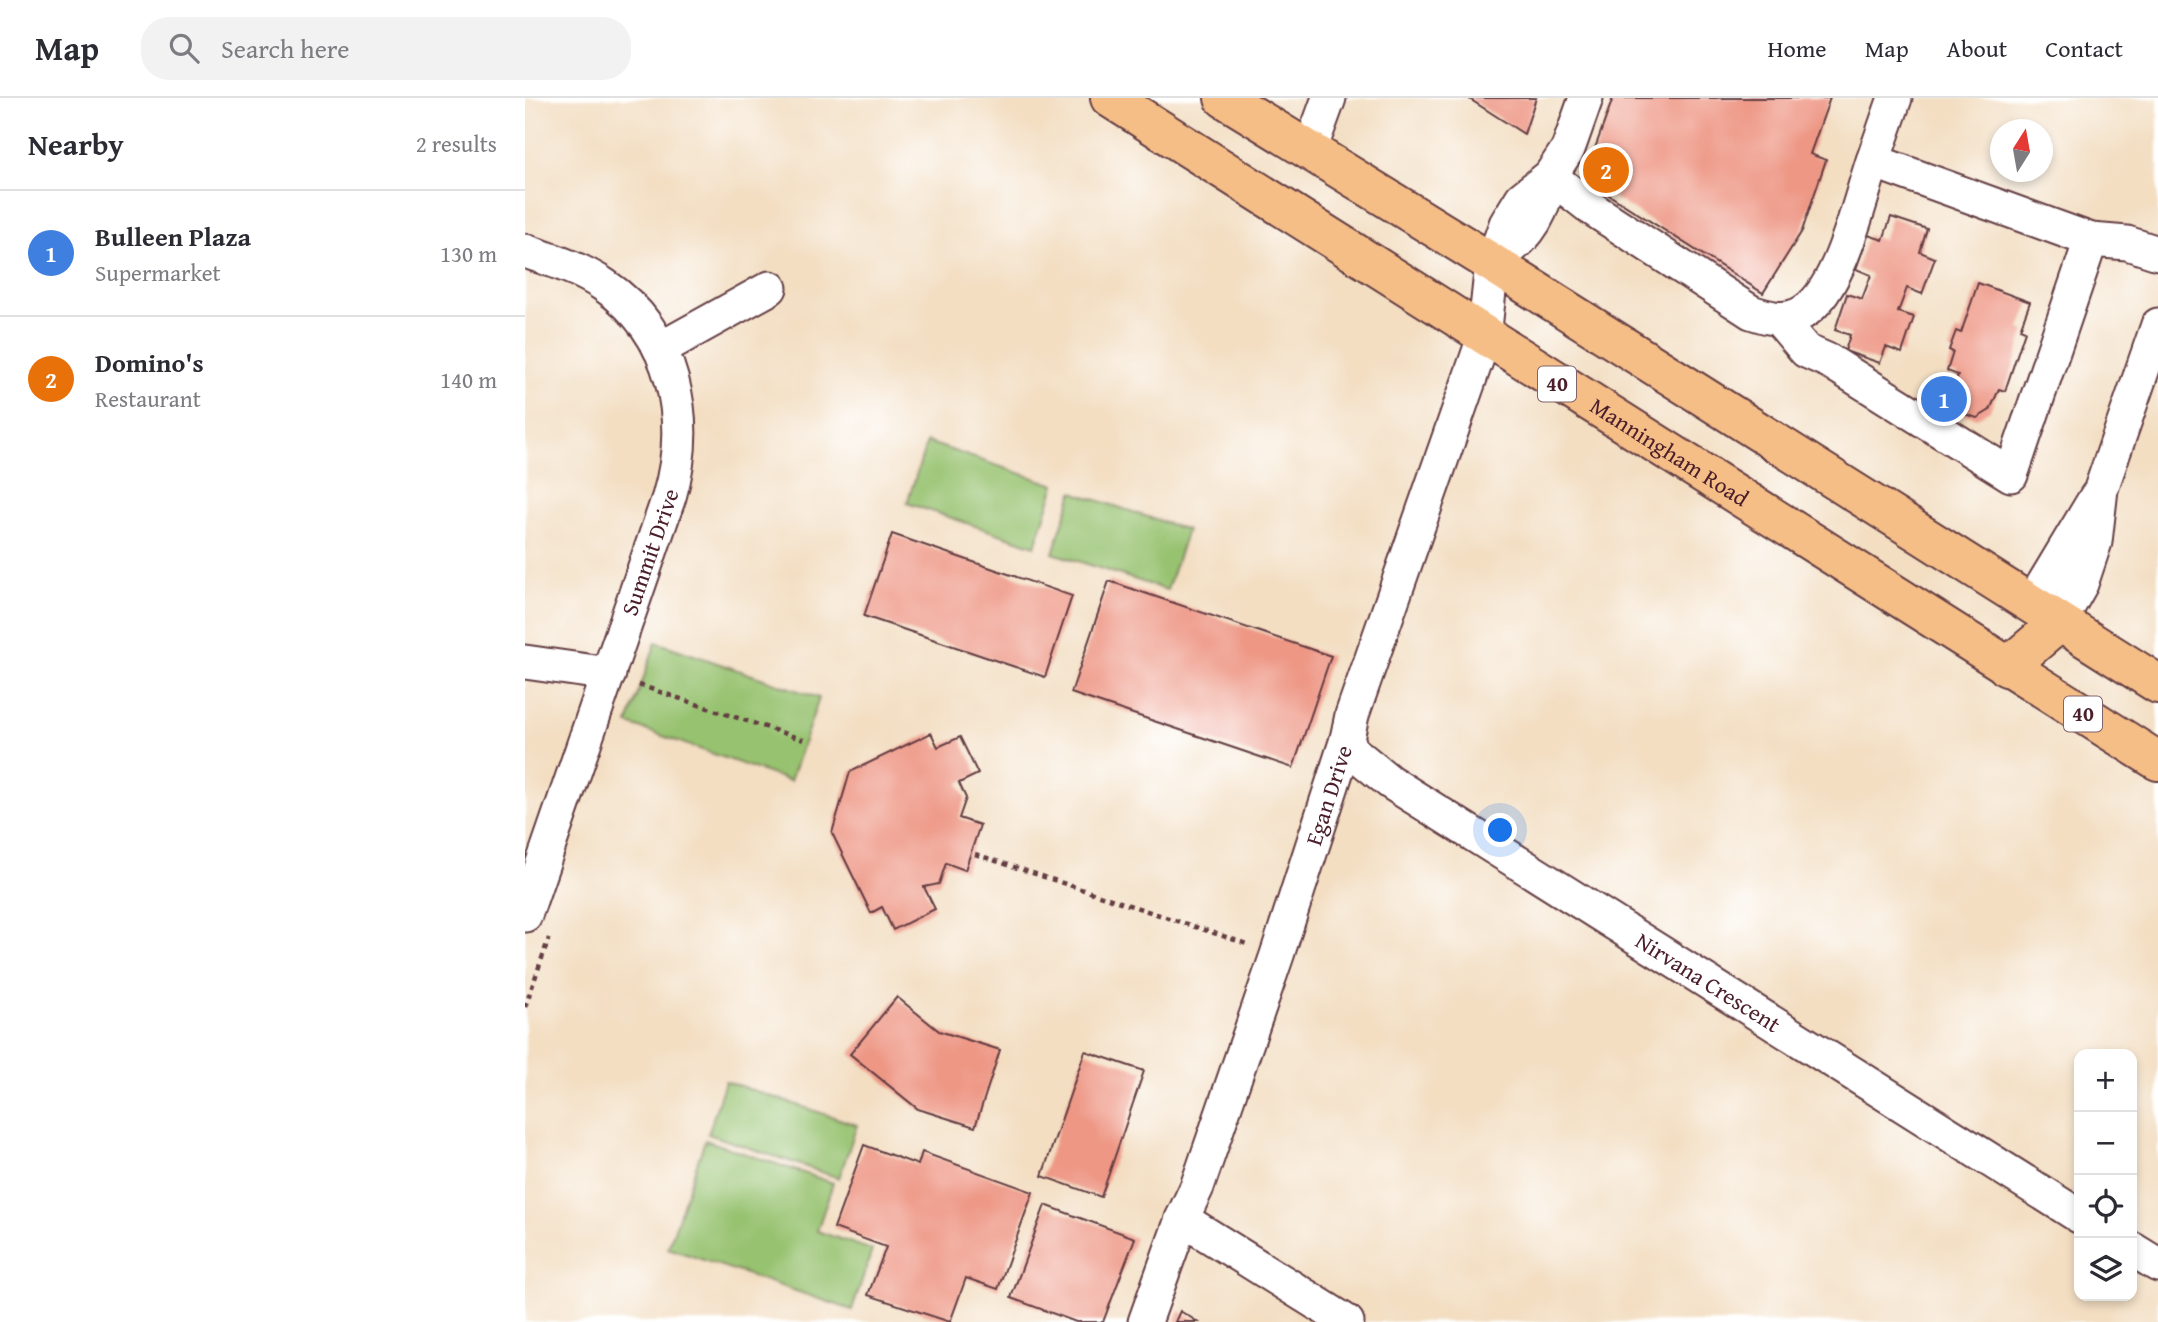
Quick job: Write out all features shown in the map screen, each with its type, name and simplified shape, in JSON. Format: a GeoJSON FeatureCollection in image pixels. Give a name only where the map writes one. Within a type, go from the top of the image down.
{"type":"FeatureCollection","features":[{"type":"Feature","properties":{"kind":"main road","name":"Manningham Road"},"geometry":{"type":"LineString","coordinates":[[1110,98],[1484,338],[2158,761]]}},
{"type":"Feature","properties":{"kind":"main road"},"geometry":{"type":"LineString","coordinates":[[1224,98],[1492,263],[2158,684]]}},
{"type":"Feature","properties":{"kind":"main road"},"geometry":{"type":"LineString","coordinates":[[2007,667],[2045,614]]}},
{"type":"Feature","properties":{"kind":"street"},"geometry":{"type":"LineString","coordinates":[[1310,150],[1329,98]]}},
{"type":"Feature","properties":{"kind":"street"},"geometry":{"type":"LineString","coordinates":[[1586,98],[1567,149],[1550,176],[1591,208],[1751,312],[1793,314],[1827,288],[1835,272],[1895,98]]}},
{"type":"Feature","properties":{"kind":"street"},"geometry":{"type":"LineString","coordinates":[[1873,161],[2091,240],[2122,260],[2158,274]]}},
{"type":"Feature","properties":{"kind":"street","name":"Egan Drive"},"geometry":{"type":"LineString","coordinates":[[1145,1322],[1181,1219],[1197,1186],[1277,955],[1347,739],[1352,715],[1484,338],[1492,263],[1506,224],[1521,198],[1550,176]]}},
{"type":"Feature","properties":{"kind":"street"},"geometry":{"type":"LineString","coordinates":[[1793,314],[1829,361],[2011,475],[2091,240]]}},
{"type":"Feature","properties":{"kind":"street"},"geometry":{"type":"LineString","coordinates":[[2091,240],[2127,243],[2158,253]]}},
{"type":"Feature","properties":{"kind":"street","name":"Summit Drive"},"geometry":{"type":"LineString","coordinates":[[525,251],[568,267],[606,286],[639,319],[660,349],[678,401],[680,452],[669,497],[609,674],[538,922]]}},
{"type":"Feature","properties":{"kind":"street"},"geometry":{"type":"LineString","coordinates":[[660,349],[770,288]]}},
{"type":"Feature","properties":{"kind":"street"},"geometry":{"type":"LineString","coordinates":[[2045,614],[2101,489],[2158,325]]}},
{"type":"Feature","properties":{"kind":"street"},"geometry":{"type":"LineString","coordinates":[[525,662],[609,674]]}},
{"type":"Feature","properties":{"kind":"street","name":"Nirvana Crescent"},"geometry":{"type":"LineString","coordinates":[[1347,739],[1352,751],[1389,782],[2074,1213]]}},
{"type":"Feature","properties":{"kind":"street"},"geometry":{"type":"LineString","coordinates":[[1181,1219],[1347,1322]]}},
{"type":"Feature","properties":{"kind":"street"},"geometry":{"type":"LineString","coordinates":[[2137,1252],[2158,1265]]}},
{"type":"Feature","properties":{"kind":"path"},"geometry":{"type":"LineString","coordinates":[[632,697],[636,684],[804,740]]}},
{"type":"Feature","properties":{"kind":"path"},"geometry":{"type":"LineString","coordinates":[[975,854],[1277,955]]}},
{"type":"Feature","properties":{"kind":"path"},"geometry":{"type":"LineString","coordinates":[[525,1007],[538,922]]}},
{"type":"Feature","properties":{"kind":"green space"},"geometry":{"type":"Polygon","coordinates":[[[927,442],[1055,485],[1035,546],[907,503],[927,442]]]}},
{"type":"Feature","properties":{"kind":"green space"},"geometry":{"type":"Polygon","coordinates":[[[1073,492],[1187,530],[1167,590],[1053,553],[1073,492]]]}},
{"type":"Feature","properties":{"kind":"green space"},"geometry":{"type":"Polygon","coordinates":[[[656,642],[819,698],[790,781],[628,724],[656,642]]]}},
{"type":"Feature","properties":{"kind":"green space"},"geometry":{"type":"Polygon","coordinates":[[[725,1081],[857,1125],[839,1178],[708,1134],[725,1081]]]}},
{"type":"Feature","properties":{"kind":"green space"},"geometry":{"type":"Polygon","coordinates":[[[705,1140],[833,1183],[817,1231],[872,1250],[852,1310],[668,1248],[705,1140]]]}},
{"type":"Feature","properties":{"kind":"building"},"geometry":{"type":"Polygon","coordinates":[[[1468,98],[1536,98],[1524,134],[1468,98]]]}},
{"type":"Feature","properties":{"kind":"building"},"geometry":{"type":"Polygon","coordinates":[[[1613,98],[1830,98],[1810,154],[1826,160],[1802,231],[1763,293],[1584,179],[1613,98]]]}},
{"type":"Feature","properties":{"kind":"building"},"geometry":{"type":"Polygon","coordinates":[[[1891,217],[1927,229],[1920,252],[1935,258],[1922,294],[1907,288],[1898,312],[1914,317],[1902,353],[1886,347],[1880,363],[1845,351],[1850,335],[1835,330],[1847,294],[1862,299],[1871,275],[1856,269],[1868,235],[1883,240],[1891,217]]]}},
{"type":"Feature","properties":{"kind":"building"},"geometry":{"type":"Polygon","coordinates":[[[1978,283],[2030,302],[2020,329],[2025,331],[2005,391],[1999,389],[1990,410],[1977,418],[1946,408],[1958,375],[1947,371],[1953,352],[1949,350],[1956,331],[1961,333],[1978,283]]]}},
{"type":"Feature","properties":{"kind":"building"},"geometry":{"type":"Polygon","coordinates":[[[892,534],[1072,596],[1045,677],[864,616],[892,534]]]}},
{"type":"Feature","properties":{"kind":"building"},"geometry":{"type":"Polygon","coordinates":[[[1109,581],[1331,656],[1293,768],[1071,693],[1109,581]]]}},
{"type":"Feature","properties":{"kind":"building"},"geometry":{"type":"Polygon","coordinates":[[[931,733],[938,747],[960,737],[978,774],[959,783],[966,798],[959,818],[980,825],[965,870],[946,863],[939,884],[924,887],[935,909],[893,930],[882,907],[871,913],[832,833],[850,772],[931,733]]]}},
{"type":"Feature","properties":{"kind":"building"},"geometry":{"type":"Polygon","coordinates":[[[897,997],[939,1031],[1000,1050],[975,1127],[918,1109],[850,1054],[897,997]]]}},
{"type":"Feature","properties":{"kind":"building"},"geometry":{"type":"Polygon","coordinates":[[[1085,1051],[1144,1071],[1101,1197],[1042,1176],[1085,1051]]]}},
{"type":"Feature","properties":{"kind":"building"},"geometry":{"type":"Polygon","coordinates":[[[864,1145],[918,1165],[922,1152],[1033,1192],[998,1289],[966,1278],[950,1322],[868,1295],[886,1247],[834,1228],[864,1145]]]}},
{"type":"Feature","properties":{"kind":"building"},"geometry":{"type":"Polygon","coordinates":[[[1045,1205],[1135,1238],[1103,1322],[1076,1322],[1011,1298],[1045,1205]]]}},
{"type":"Feature","properties":{"kind":"building"},"geometry":{"type":"Polygon","coordinates":[[[1180,1311],[1198,1322],[1175,1322],[1180,1311]]]}},
{"type":"Feature","properties":{"kind":"place","name":"Domino's"},"geometry":{"type":"Point","coordinates":[1606,170]}},
{"type":"Feature","properties":{"kind":"place","name":"Bulleen Plaza"},"geometry":{"type":"Point","coordinates":[1944,399]}}]}
